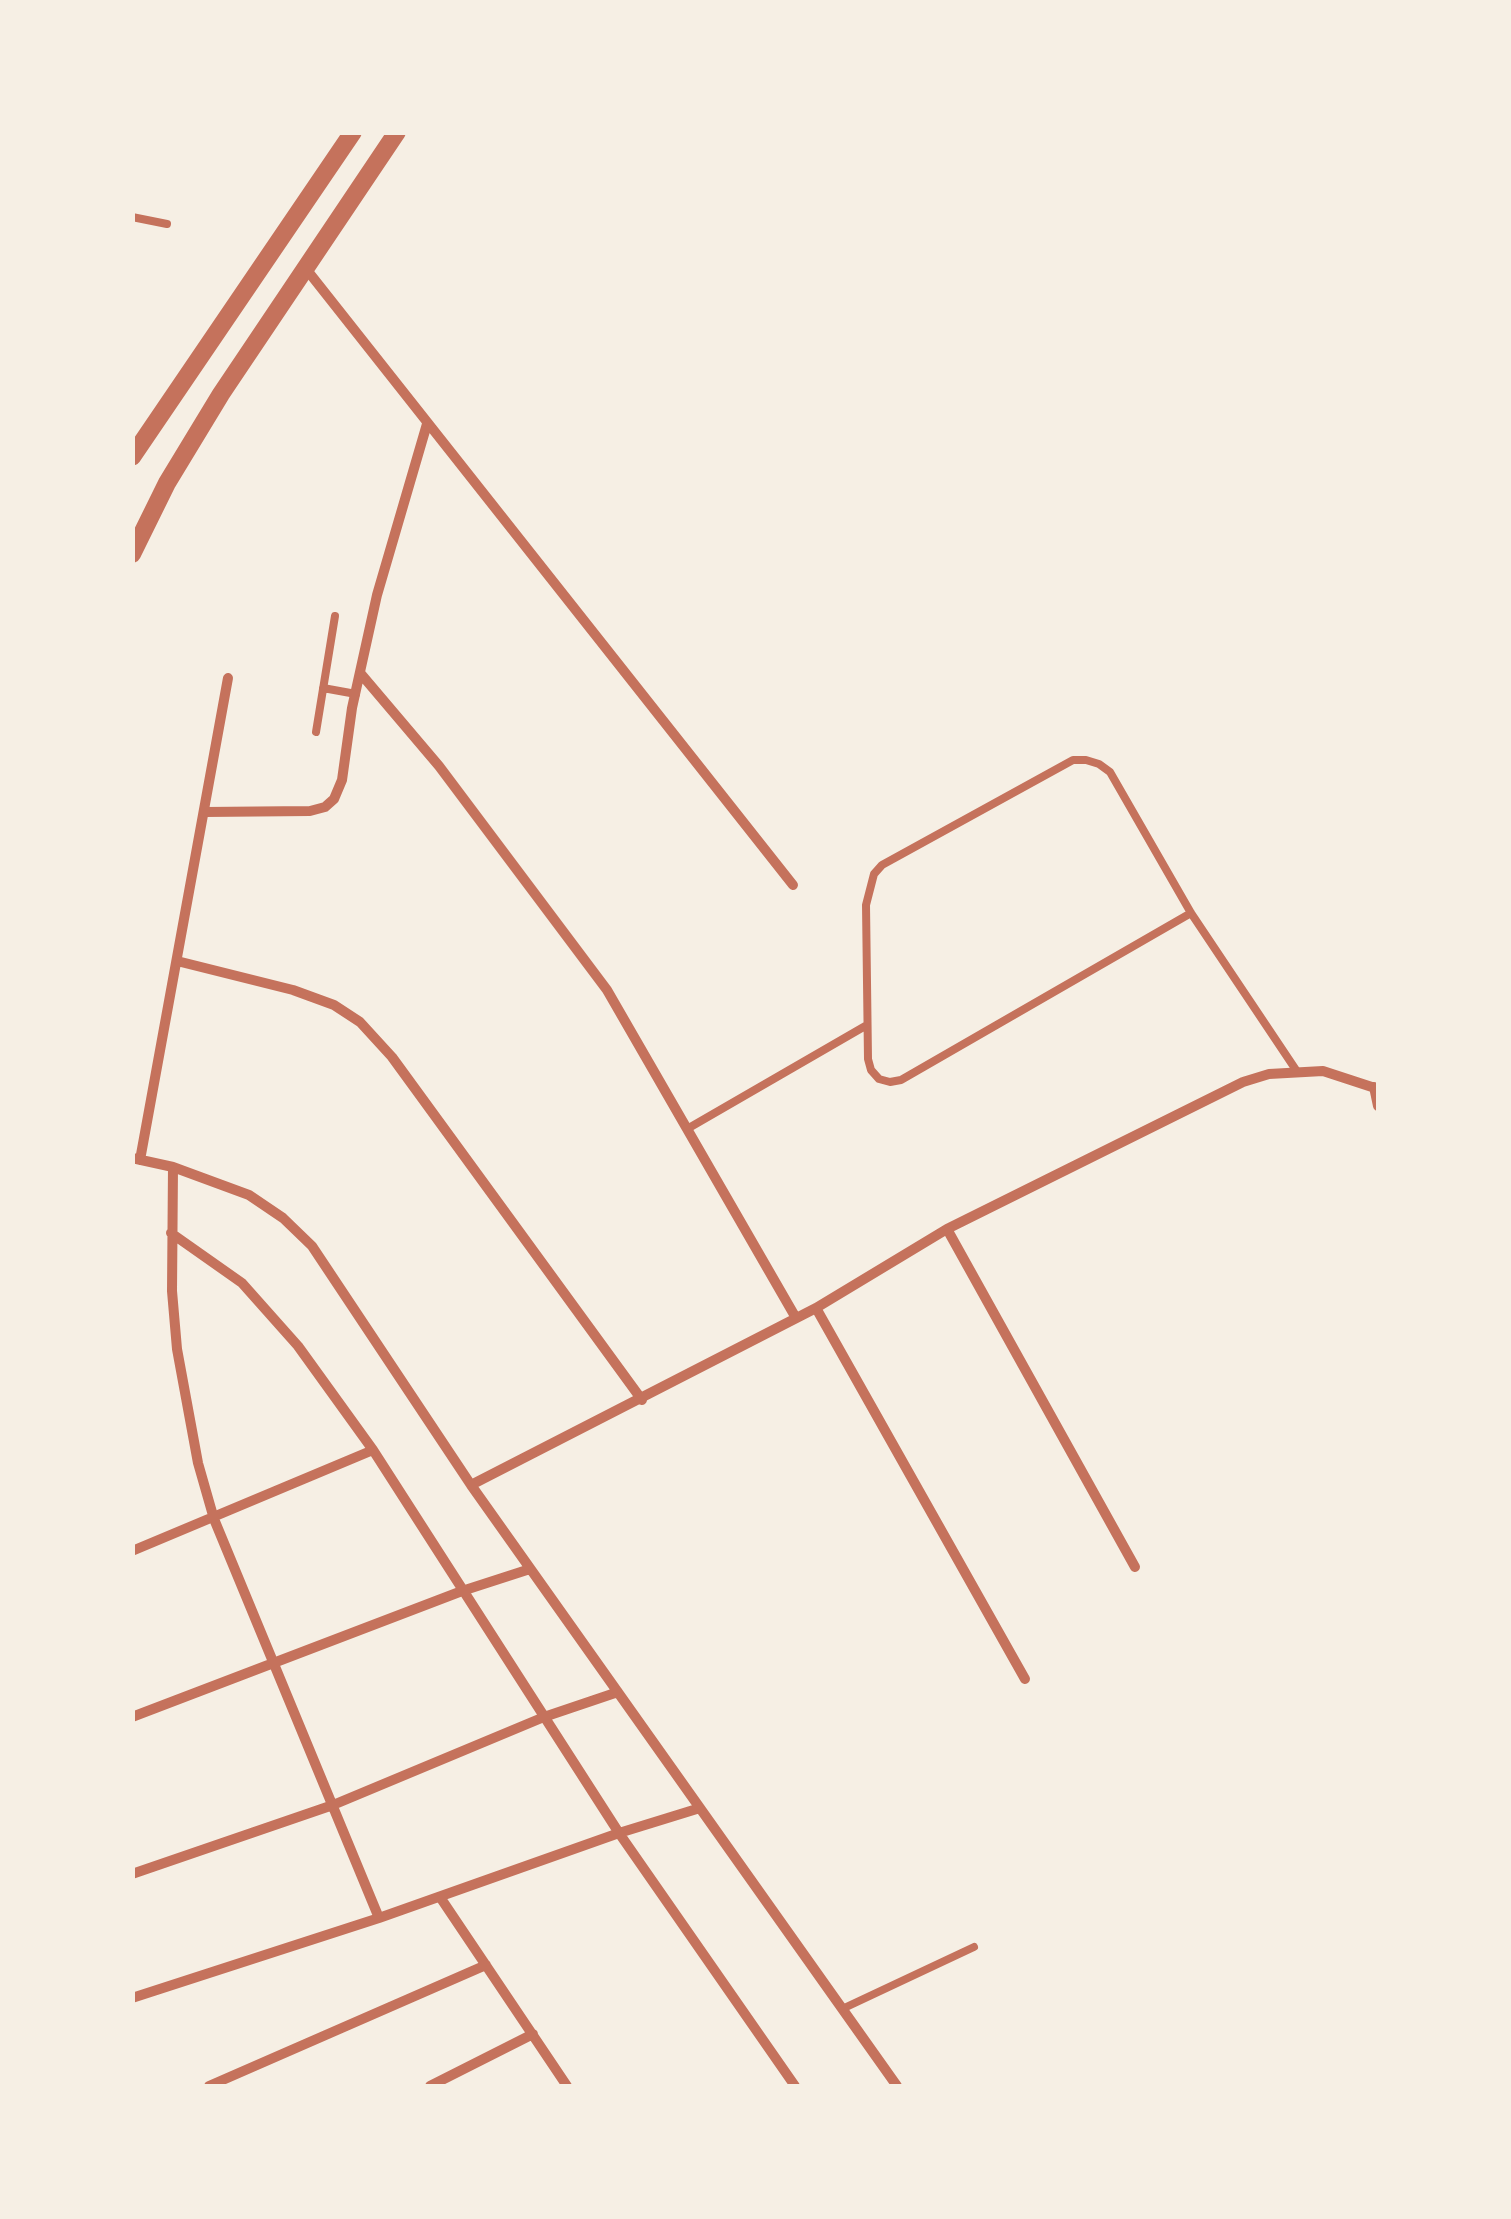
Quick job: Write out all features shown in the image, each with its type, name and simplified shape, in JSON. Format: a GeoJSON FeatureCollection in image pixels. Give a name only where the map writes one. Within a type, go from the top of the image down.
{"type":"FeatureCollection","features":[{"type":"Feature","properties":{"kind":"street"},"geometry":{"type":"LineString","coordinates":[[132,457],[353,132]]}},
{"type":"Feature","properties":{"kind":"street"},"geometry":{"type":"LineString","coordinates":[[132,554],[166,483],[221,394],[397,132]]}},
{"type":"Feature","properties":{"kind":"street"},"geometry":{"type":"LineString","coordinates":[[307,270],[793,886]]}},
{"type":"Feature","properties":{"kind":"street"},"geometry":{"type":"LineString","coordinates":[[204,812],[310,811],[326,807],[342,780],[378,595],[427,424]]}},
{"type":"Feature","properties":{"kind":"street"},"geometry":{"type":"LineString","coordinates":[[361,674],[439,766],[607,990],[796,1318]]}},
{"type":"Feature","properties":{"kind":"street"},"geometry":{"type":"LineString","coordinates":[[228,678],[177,961],[136,1159],[172,1166],[249,1195],[312,1246],[471,1485],[897,2086]]}},
{"type":"Feature","properties":{"kind":"street"},"geometry":{"type":"LineString","coordinates":[[177,961],[294,990],[334,1004],[360,1022],[392,1057],[642,1400]]}},
{"type":"Feature","properties":{"kind":"street"},"geometry":{"type":"LineString","coordinates":[[471,1485],[816,1308],[948,1229],[1244,1082],[1296,1070],[1323,1071],[1376,1088],[1378,1106]]}},
{"type":"Feature","properties":{"kind":"street"},"geometry":{"type":"LineString","coordinates":[[172,1166],[171,1233],[180,1368],[198,1462],[214,1519],[379,1918]]}},
{"type":"Feature","properties":{"kind":"street"},"geometry":{"type":"LineString","coordinates":[[948,1229],[1135,1567]]}},
{"type":"Feature","properties":{"kind":"street"},"geometry":{"type":"LineString","coordinates":[[171,1233],[242,1283],[272,1313],[373,1450],[619,1833],[794,2086]]}},
{"type":"Feature","properties":{"kind":"street"},"geometry":{"type":"LineString","coordinates":[[816,1308],[1024,1679]]}},
{"type":"Feature","properties":{"kind":"street"},"geometry":{"type":"LineString","coordinates":[[132,1552],[373,1450]]}},
{"type":"Feature","properties":{"kind":"street"},"geometry":{"type":"LineString","coordinates":[[132,1717],[530,1568]]}},
{"type":"Feature","properties":{"kind":"street"},"geometry":{"type":"LineString","coordinates":[[132,1874],[332,1805],[544,1717],[618,1692]]}},
{"type":"Feature","properties":{"kind":"street"},"geometry":{"type":"LineString","coordinates":[[132,1998],[700,1808]]}},
{"type":"Feature","properties":{"kind":"street"},"geometry":{"type":"LineString","coordinates":[[440,1896],[568,2086]]}},
{"type":"Feature","properties":{"kind":"street"},"geometry":{"type":"LineString","coordinates":[[209,2086],[486,1965]]}},
{"type":"Feature","properties":{"kind":"street"},"geometry":{"type":"LineString","coordinates":[[430,2086],[532,2034]]}},
{"type":"Feature","properties":{"kind":"lane"},"geometry":{"type":"LineString","coordinates":[[132,218],[167,224]]}},
{"type":"Feature","properties":{"kind":"lane"},"geometry":{"type":"LineString","coordinates":[[316,732],[334,616]]}},
{"type":"Feature","properties":{"kind":"lane"},"geometry":{"type":"LineString","coordinates":[[323,688],[356,694]]}},
{"type":"Feature","properties":{"kind":"lane"},"geometry":{"type":"LineString","coordinates":[[1191,913],[901,1080],[879,1079],[871,1070],[866,905],[874,874],[882,865],[1073,760],[1100,764],[1110,772],[1191,913],[1296,1070]]}},
{"type":"Feature","properties":{"kind":"lane"},"geometry":{"type":"LineString","coordinates":[[687,1129],[867,1026]]}},
{"type":"Feature","properties":{"kind":"lane"},"geometry":{"type":"LineString","coordinates":[[842,2008],[974,1946]]}}]}
